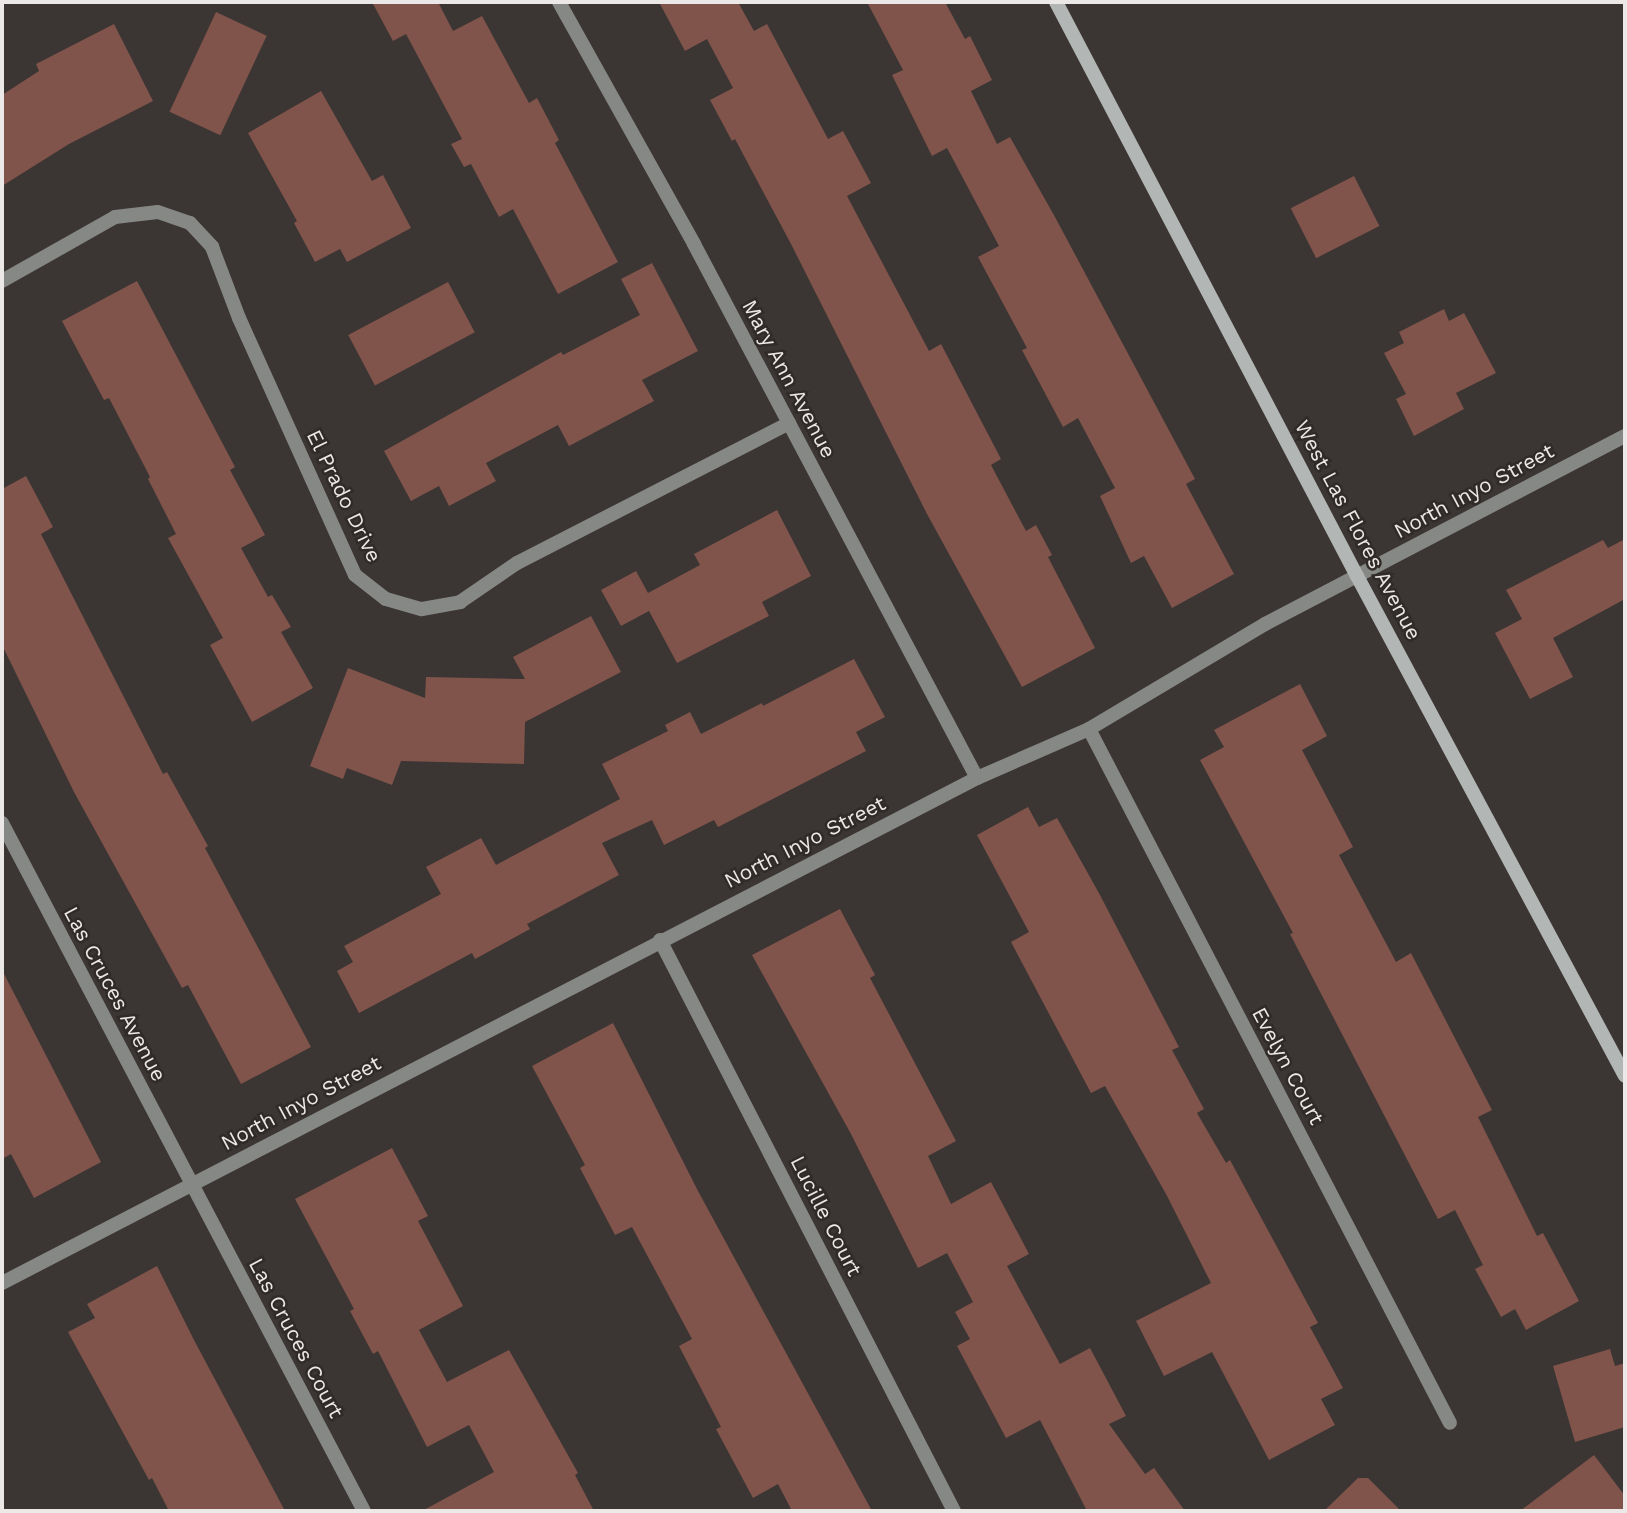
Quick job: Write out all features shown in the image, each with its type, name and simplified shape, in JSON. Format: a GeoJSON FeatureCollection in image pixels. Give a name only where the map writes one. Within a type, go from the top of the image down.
{"type":"FeatureCollection","features":[{"type":"Feature","properties":{"kind":"street","name":"Mary Ann Avenue"},"geometry":{"type":"LineString","coordinates":[[559,2],[687,232],[977,778]]}},
{"type":"Feature","properties":{"kind":"street","name":"West Las Flores Avenue"},"geometry":{"type":"LineString","coordinates":[[1056,2],[1357,576],[1625,1076]]}},
{"type":"Feature","properties":{"kind":"street","name":"El Prado Drive"},"geometry":{"type":"LineString","coordinates":[[2,281],[115,217],[158,212],[190,223],[212,247],[239,318],[355,575],[386,599],[422,609],[460,602],[517,563],[789,423]]}},
{"type":"Feature","properties":{"kind":"street","name":"North Inyo Street"},"geometry":{"type":"LineString","coordinates":[[2,1283],[977,778],[1089,729],[1265,624],[1625,436]]}},
{"type":"Feature","properties":{"kind":"street","name":"Evelyn Court"},"geometry":{"type":"LineString","coordinates":[[1089,729],[1450,1423]]}},
{"type":"Feature","properties":{"kind":"street","name":"Las Cruces Avenue"},"geometry":{"type":"LineString","coordinates":[[2,823],[191,1184]]}},
{"type":"Feature","properties":{"kind":"street","name":"Lucille Court"},"geometry":{"type":"LineString","coordinates":[[660,940],[954,1511]]}},
{"type":"Feature","properties":{"kind":"street","name":"Las Cruces Court"},"geometry":{"type":"LineString","coordinates":[[191,1184],[364,1511]]}},
{"type":"Feature","properties":{"kind":"building"},"geometry":{"type":"Polygon","coordinates":[[[372,2],[438,2],[453,31],[482,16],[529,103],[537,98],[559,140],[555,143],[618,262],[558,294],[513,209],[499,217],[471,164],[464,167],[451,144],[462,139],[406,34],[393,41],[372,2]]]}},
{"type":"Feature","properties":{"kind":"building"},"geometry":{"type":"Polygon","coordinates":[[[659,2],[738,2],[754,31],[767,24],[828,139],[843,131],[871,183],[847,196],[929,351],[941,344],[1001,459],[991,465],[1026,531],[1036,525],[1052,555],[1048,557],[1095,648],[1022,687],[927,514],[791,244],[735,139],[732,141],[710,100],[733,88],[707,39],[685,51],[659,2]]]}},
{"type":"Feature","properties":{"kind":"building"},"geometry":{"type":"Polygon","coordinates":[[[867,2],[945,2],[965,39],[970,36],[992,80],[971,91],[997,144],[1010,137],[1055,217],[1195,479],[1186,484],[1234,574],[1172,608],[1144,556],[1131,563],[1100,496],[1115,488],[1078,418],[1063,427],[1022,350],[1027,348],[978,257],[999,246],[947,148],[932,156],[892,75],[903,70],[867,2]]]}},
{"type":"Feature","properties":{"kind":"building"},"geometry":{"type":"Polygon","coordinates":[[[216,12],[267,36],[220,135],[170,112],[216,12]]]}},
{"type":"Feature","properties":{"kind":"building"},"geometry":{"type":"Polygon","coordinates":[[[114,24],[153,101],[69,144],[2,186],[2,95],[39,71],[36,64],[114,24]]]}},
{"type":"Feature","properties":{"kind":"building"},"geometry":{"type":"Polygon","coordinates":[[[321,91],[372,181],[383,175],[411,228],[347,262],[340,249],[315,262],[294,223],[297,221],[248,133],[321,91]]]}},
{"type":"Feature","properties":{"kind":"building"},"geometry":{"type":"Polygon","coordinates":[[[1354,176],[1379,226],[1316,258],[1291,208],[1354,176]]]}},
{"type":"Feature","properties":{"kind":"building"},"geometry":{"type":"Polygon","coordinates":[[[652,263],[698,351],[642,380],[654,401],[569,446],[558,425],[486,463],[496,481],[449,506],[439,486],[411,501],[384,451],[561,352],[563,355],[640,315],[621,279],[652,263]]]}},
{"type":"Feature","properties":{"kind":"building"},"geometry":{"type":"Polygon","coordinates":[[[137,281],[235,467],[230,470],[265,535],[241,548],[268,597],[272,595],[291,627],[281,632],[313,688],[252,722],[210,645],[223,638],[168,538],[176,534],[148,479],[150,477],[109,398],[104,400],[62,321],[137,281]]]}},
{"type":"Feature","properties":{"kind":"building"},"geometry":{"type":"Polygon","coordinates":[[[448,282],[475,332],[375,385],[348,335],[448,282]]]}},
{"type":"Feature","properties":{"kind":"building"},"geometry":{"type":"Polygon","coordinates":[[[1444,309],[1449,321],[1464,313],[1496,373],[1456,393],[1464,409],[1414,436],[1396,399],[1406,394],[1384,353],[1404,343],[1399,332],[1444,309]]]}},
{"type":"Feature","properties":{"kind":"building"},"geometry":{"type":"Polygon","coordinates":[[[26,476],[53,527],[41,534],[163,774],[167,772],[208,846],[205,848],[311,1047],[241,1084],[188,985],[182,988],[74,792],[2,645],[2,489],[26,476]]]}},
{"type":"Feature","properties":{"kind":"building"},"geometry":{"type":"Polygon","coordinates":[[[777,510],[811,576],[762,602],[769,616],[677,663],[649,611],[621,626],[601,590],[636,571],[648,593],[700,565],[694,554],[777,510]]]}},
{"type":"Feature","properties":{"kind":"building"},"geometry":{"type":"Polygon","coordinates":[[[1625,539],[1625,599],[1553,638],[1573,677],[1530,699],[1495,633],[1522,619],[1506,590],[1603,540],[1608,548],[1625,539]]]}},
{"type":"Feature","properties":{"kind":"building"},"geometry":{"type":"Polygon","coordinates":[[[591,616],[621,672],[525,722],[524,764],[401,761],[392,785],[347,768],[343,779],[310,766],[348,668],[425,698],[426,677],[525,679],[513,657],[591,616]]]}},
{"type":"Feature","properties":{"kind":"building"},"geometry":{"type":"Polygon","coordinates":[[[854,659],[885,717],[856,732],[866,751],[718,827],[714,820],[664,845],[652,820],[602,843],[619,875],[527,924],[530,929],[475,959],[472,953],[359,1013],[337,971],[353,962],[344,946],[441,894],[426,867],[481,838],[496,865],[620,799],[602,764],[668,731],[665,725],[690,712],[701,734],[762,703],[763,706],[854,659]]]}},
{"type":"Feature","properties":{"kind":"building"},"geometry":{"type":"Polygon","coordinates":[[[1300,684],[1327,736],[1302,750],[1353,847],[1339,855],[1396,962],[1411,953],[1492,1110],[1478,1117],[1537,1236],[1543,1233],[1579,1301],[1526,1330],[1515,1309],[1501,1317],[1475,1269],[1483,1265],[1455,1210],[1438,1219],[1290,934],[1293,933],[1200,760],[1224,747],[1214,730],[1300,684]]]}},
{"type":"Feature","properties":{"kind":"building"},"geometry":{"type":"Polygon","coordinates":[[[1028,807],[1039,827],[1057,818],[1100,895],[1179,1047],[1172,1050],[1204,1109],[1197,1113],[1226,1163],[1230,1160],[1318,1323],[1310,1327],[1343,1388],[1321,1399],[1335,1425],[1269,1460],[1212,1352],[1164,1376],[1136,1321],[1211,1283],[1166,1194],[1105,1086],[1091,1093],[1011,942],[1029,932],[977,835],[1028,807]]]}},
{"type":"Feature","properties":{"kind":"building"},"geometry":{"type":"Polygon","coordinates":[[[840,909],[875,975],[870,978],[956,1141],[928,1156],[951,1204],[991,1182],[1029,1254],[1007,1266],[1060,1364],[1090,1348],[1126,1416],[1109,1424],[1145,1474],[1154,1468],[1185,1511],[1087,1511],[1040,1420],[1006,1438],[957,1346],[970,1339],[955,1312],[973,1302],[947,1253],[918,1268],[851,1134],[752,955],[840,909]]]}},
{"type":"Feature","properties":{"kind":"building"},"geometry":{"type":"Polygon","coordinates":[[[2,970],[101,1162],[34,1198],[11,1154],[2,1159],[2,970]]]}},
{"type":"Feature","properties":{"kind":"building"},"geometry":{"type":"Polygon","coordinates":[[[613,1023],[698,1191],[872,1511],[792,1511],[778,1484],[753,1498],[716,1429],[721,1427],[679,1346],[692,1339],[632,1227],[615,1235],[580,1168],[585,1165],[532,1066],[613,1023]]]}},
{"type":"Feature","properties":{"kind":"building"},"geometry":{"type":"Polygon","coordinates":[[[392,1148],[428,1216],[418,1221],[463,1306],[419,1330],[447,1382],[509,1350],[578,1473],[575,1475],[594,1511],[422,1511],[494,1472],[469,1425],[427,1447],[378,1351],[373,1354],[350,1311],[354,1309],[295,1199],[392,1148]]]}},
{"type":"Feature","properties":{"kind":"building"},"geometry":{"type":"Polygon","coordinates":[[[157,1266],[285,1511],[169,1511],[152,1478],[149,1480],[68,1332],[95,1318],[87,1304],[157,1266]]]}},
{"type":"Feature","properties":{"kind":"building"},"geometry":{"type":"Polygon","coordinates":[[[1610,1349],[1615,1366],[1625,1363],[1625,1427],[1575,1442],[1553,1366],[1610,1349]]]}},
{"type":"Feature","properties":{"kind":"building"},"geometry":{"type":"Polygon","coordinates":[[[1594,1455],[1625,1496],[1625,1511],[1520,1511],[1594,1455]]]}},
{"type":"Feature","properties":{"kind":"building"},"geometry":{"type":"Polygon","coordinates":[[[1358,1478],[1368,1478],[1401,1511],[1324,1511],[1358,1478]]]}}]}
